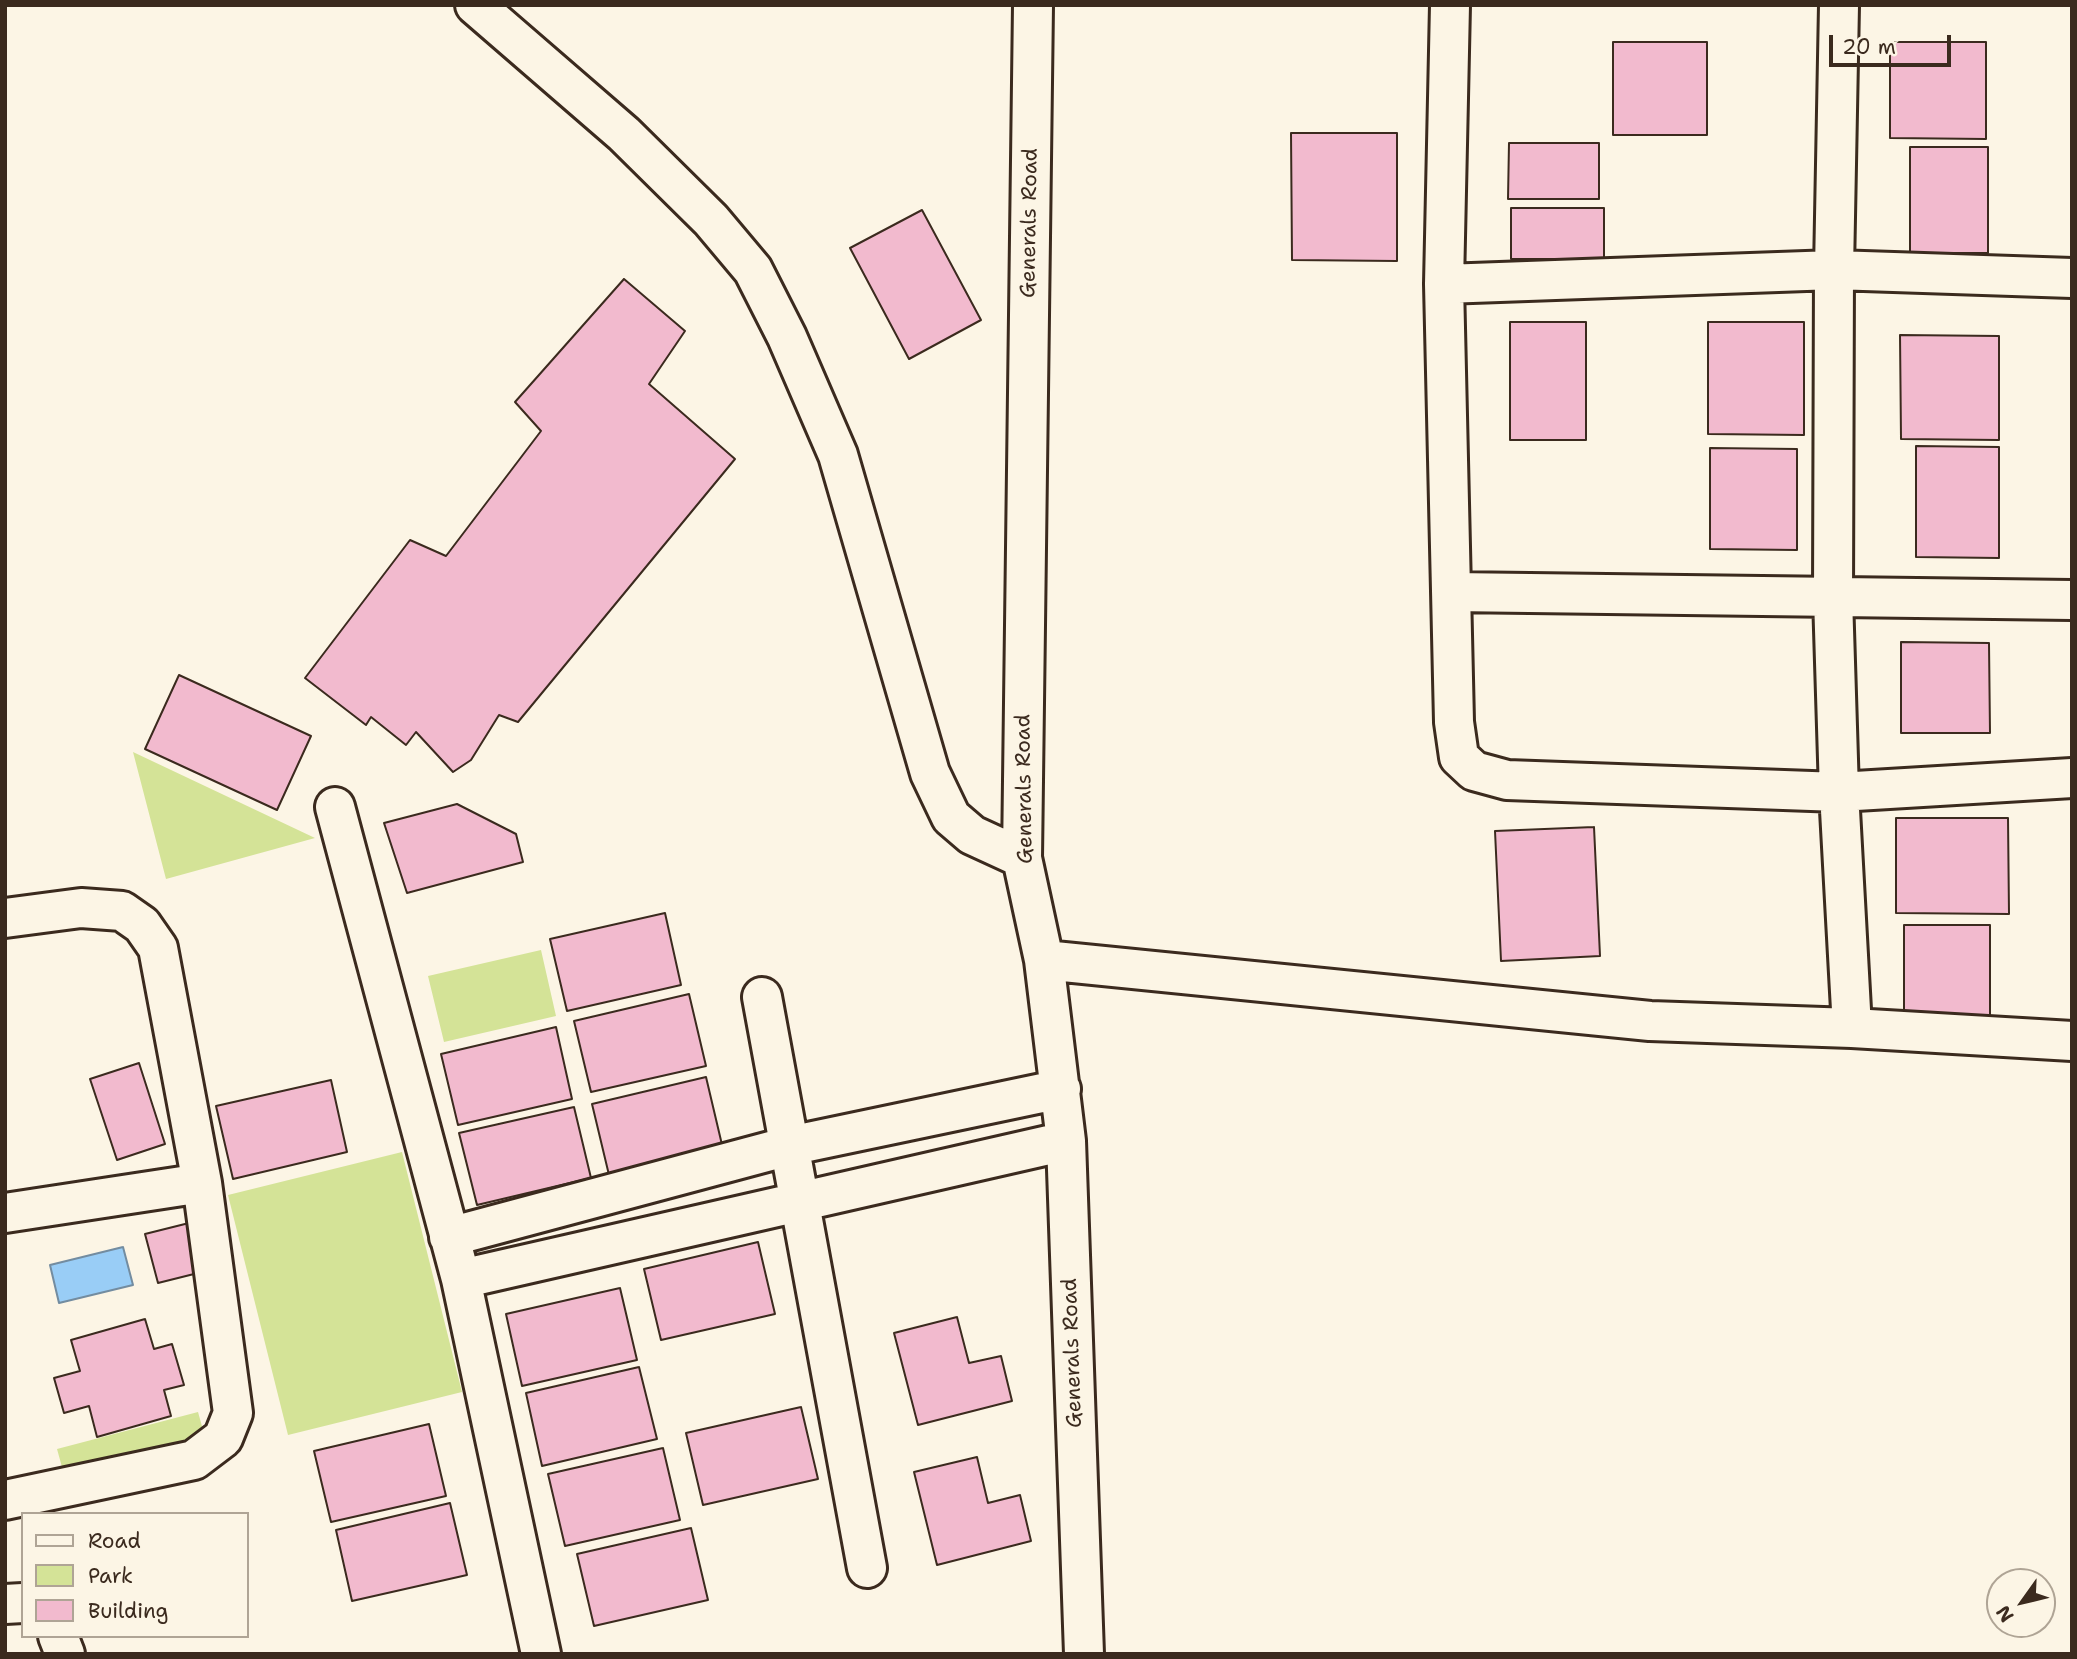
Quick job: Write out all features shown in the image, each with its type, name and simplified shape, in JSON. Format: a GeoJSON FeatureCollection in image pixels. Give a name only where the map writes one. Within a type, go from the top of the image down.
{"type":"FeatureCollection","features":[{"type":"Feature","properties":{"kind":"street"},"geometry":{"type":"LineString","coordinates":[[475,5],[624,134],[711,220],[753,270],[787,337],[838,456],[930,773],[951,817],[972,835],[1022,858]]}},
{"type":"Feature","properties":{"kind":"street","name":"Generals Road"},"geometry":{"type":"LineString","coordinates":[[1033,5],[1022,858],[1045,960],[1066,1141],[1084,1654]]}},
{"type":"Feature","properties":{"kind":"street"},"geometry":{"type":"LineString","coordinates":[[1450,5],[1444,284],[1454,722],[1459,757],[1474,771],[1507,780],[1839,792],[2072,778]]}},
{"type":"Feature","properties":{"kind":"street"},"geometry":{"type":"LineString","coordinates":[[1839,5],[1834,270],[1833,597],[1839,792],[1852,1028]]}},
{"type":"Feature","properties":{"kind":"street"},"geometry":{"type":"LineString","coordinates":[[1444,284],[1834,270],[2072,278]]}},
{"type":"Feature","properties":{"kind":"street"},"geometry":{"type":"LineString","coordinates":[[1452,592],[2072,600]]}},
{"type":"Feature","properties":{"kind":"street"},"geometry":{"type":"LineString","coordinates":[[335,807],[461,1279],[541,1654]]}},
{"type":"Feature","properties":{"kind":"street"},"geometry":{"type":"LineString","coordinates":[[5,918],[81,908],[122,911],[142,925],[158,948],[202,1183],[233,1413],[223,1438],[194,1460],[5,1500]]}},
{"type":"Feature","properties":{"kind":"street"},"geometry":{"type":"LineString","coordinates":[[1045,960],[1650,1021],[1852,1028],[2072,1041]]}},
{"type":"Feature","properties":{"kind":"street"},"geometry":{"type":"LineString","coordinates":[[762,997],[867,1567]]}},
{"type":"Feature","properties":{"kind":"street"},"geometry":{"type":"LineString","coordinates":[[450,1237],[789,1146],[1061,1089]]}},
{"type":"Feature","properties":{"kind":"street"},"geometry":{"type":"LineString","coordinates":[[461,1279],[1066,1141]]}},
{"type":"Feature","properties":{"kind":"street"},"geometry":{"type":"LineString","coordinates":[[5,1213],[202,1183]]}},
{"type":"Feature","properties":{"kind":"green space"},"geometry":{"type":"Polygon","coordinates":[[[133,752],[315,838],[166,879],[133,752]]]}},
{"type":"Feature","properties":{"kind":"green space"},"geometry":{"type":"Polygon","coordinates":[[[541,950],[556,1016],[444,1042],[428,976],[541,950]]]}},
{"type":"Feature","properties":{"kind":"green space"},"geometry":{"type":"Polygon","coordinates":[[[402,1152],[462,1392],[288,1435],[228,1195],[402,1152]]]}},
{"type":"Feature","properties":{"kind":"green space"},"geometry":{"type":"Polygon","coordinates":[[[198,1412],[214,1469],[73,1507],[57,1449],[198,1412]]]}},
{"type":"Feature","properties":{"kind":"water"},"geometry":{"type":"Polygon","coordinates":[[[123,1247],[133,1285],[59,1303],[50,1265],[123,1247]]]}},
{"type":"Feature","properties":{"kind":"building"},"geometry":{"type":"Polygon","coordinates":[[[1613,42],[1707,42],[1707,135],[1613,135],[1613,42]]]}},
{"type":"Feature","properties":{"kind":"building"},"geometry":{"type":"Polygon","coordinates":[[[1890,42],[1986,42],[1986,139],[1890,138],[1890,42]]]}},
{"type":"Feature","properties":{"kind":"building"},"geometry":{"type":"Polygon","coordinates":[[[1291,133],[1397,133],[1397,261],[1292,260],[1291,133]]]}},
{"type":"Feature","properties":{"kind":"building"},"geometry":{"type":"Polygon","coordinates":[[[1509,143],[1599,143],[1599,199],[1508,199],[1509,143]]]}},
{"type":"Feature","properties":{"kind":"building"},"geometry":{"type":"Polygon","coordinates":[[[1910,147],[1988,147],[1988,253],[1910,253],[1910,147]]]}},
{"type":"Feature","properties":{"kind":"building"},"geometry":{"type":"Polygon","coordinates":[[[1511,208],[1604,208],[1604,259],[1511,259],[1511,208]]]}},
{"type":"Feature","properties":{"kind":"building"},"geometry":{"type":"Polygon","coordinates":[[[922,210],[981,320],[909,359],[850,248],[922,210]]]}},
{"type":"Feature","properties":{"kind":"building"},"geometry":{"type":"Polygon","coordinates":[[[624,279],[685,331],[649,384],[735,459],[518,722],[499,715],[471,760],[453,772],[416,732],[406,745],[371,717],[366,725],[305,678],[410,540],[446,556],[541,431],[515,402],[624,279]]]}},
{"type":"Feature","properties":{"kind":"building"},"geometry":{"type":"Polygon","coordinates":[[[1510,322],[1586,322],[1586,440],[1510,440],[1510,322]]]}},
{"type":"Feature","properties":{"kind":"building"},"geometry":{"type":"Polygon","coordinates":[[[1708,322],[1804,322],[1804,435],[1708,434],[1708,322]]]}},
{"type":"Feature","properties":{"kind":"building"},"geometry":{"type":"Polygon","coordinates":[[[1900,335],[1999,336],[1999,440],[1901,439],[1900,335]]]}},
{"type":"Feature","properties":{"kind":"building"},"geometry":{"type":"Polygon","coordinates":[[[1916,446],[1999,447],[1999,558],[1916,557],[1916,446]]]}},
{"type":"Feature","properties":{"kind":"building"},"geometry":{"type":"Polygon","coordinates":[[[1710,448],[1797,449],[1797,550],[1710,549],[1710,448]]]}},
{"type":"Feature","properties":{"kind":"building"},"geometry":{"type":"Polygon","coordinates":[[[1901,642],[1989,643],[1990,733],[1901,733],[1901,642]]]}},
{"type":"Feature","properties":{"kind":"building"},"geometry":{"type":"Polygon","coordinates":[[[179,675],[311,736],[277,810],[145,749],[179,675]]]}},
{"type":"Feature","properties":{"kind":"building"},"geometry":{"type":"Polygon","coordinates":[[[457,804],[516,834],[523,862],[407,893],[384,823],[457,804]]]}},
{"type":"Feature","properties":{"kind":"building"},"geometry":{"type":"Polygon","coordinates":[[[1896,818],[2008,818],[2009,914],[1896,913],[1896,818]]]}},
{"type":"Feature","properties":{"kind":"building"},"geometry":{"type":"Polygon","coordinates":[[[1594,827],[1600,956],[1501,961],[1495,831],[1594,827]]]}},
{"type":"Feature","properties":{"kind":"building"},"geometry":{"type":"Polygon","coordinates":[[[665,913],[681,985],[567,1011],[550,939],[665,913]]]}},
{"type":"Feature","properties":{"kind":"building"},"geometry":{"type":"Polygon","coordinates":[[[1904,925],[1990,925],[1990,1017],[1904,1016],[1904,925]]]}},
{"type":"Feature","properties":{"kind":"building"},"geometry":{"type":"Polygon","coordinates":[[[689,994],[706,1066],[591,1092],[574,1021],[689,994]]]}},
{"type":"Feature","properties":{"kind":"building"},"geometry":{"type":"Polygon","coordinates":[[[556,1027],[572,1099],[458,1125],[441,1054],[556,1027]]]}},
{"type":"Feature","properties":{"kind":"building"},"geometry":{"type":"Polygon","coordinates":[[[139,1063],[165,1144],[117,1160],[90,1079],[139,1063]]]}},
{"type":"Feature","properties":{"kind":"building"},"geometry":{"type":"Polygon","coordinates":[[[706,1077],[723,1149],[609,1175],[592,1104],[706,1077]]]}},
{"type":"Feature","properties":{"kind":"building"},"geometry":{"type":"Polygon","coordinates":[[[331,1080],[347,1152],[233,1179],[216,1106],[331,1080]]]}},
{"type":"Feature","properties":{"kind":"building"},"geometry":{"type":"Polygon","coordinates":[[[574,1107],[591,1178],[477,1205],[459,1133],[574,1107]]]}},
{"type":"Feature","properties":{"kind":"building"},"geometry":{"type":"Polygon","coordinates":[[[197,1221],[210,1270],[158,1283],[145,1234],[197,1221]]]}},
{"type":"Feature","properties":{"kind":"building"},"geometry":{"type":"Polygon","coordinates":[[[758,1242],[775,1314],[661,1340],[644,1269],[758,1242]]]}},
{"type":"Feature","properties":{"kind":"building"},"geometry":{"type":"Polygon","coordinates":[[[620,1288],[637,1360],[522,1386],[506,1314],[620,1288]]]}},
{"type":"Feature","properties":{"kind":"building"},"geometry":{"type":"Polygon","coordinates":[[[957,1317],[969,1363],[1001,1356],[1012,1401],[918,1425],[894,1333],[957,1317]]]}},
{"type":"Feature","properties":{"kind":"building"},"geometry":{"type":"Polygon","coordinates":[[[145,1319],[154,1349],[172,1344],[184,1385],[164,1390],[171,1416],[97,1437],[89,1406],[64,1413],[54,1378],[80,1371],[71,1340],[145,1319]]]}},
{"type":"Feature","properties":{"kind":"building"},"geometry":{"type":"Polygon","coordinates":[[[639,1367],[657,1439],[542,1466],[526,1393],[639,1367]]]}},
{"type":"Feature","properties":{"kind":"building"},"geometry":{"type":"Polygon","coordinates":[[[801,1407],[818,1479],[703,1505],[686,1433],[801,1407]]]}},
{"type":"Feature","properties":{"kind":"building"},"geometry":{"type":"Polygon","coordinates":[[[429,1424],[446,1496],[331,1522],[314,1451],[429,1424]]]}},
{"type":"Feature","properties":{"kind":"building"},"geometry":{"type":"Polygon","coordinates":[[[663,1448],[680,1520],[565,1546],[548,1474],[663,1448]]]}},
{"type":"Feature","properties":{"kind":"building"},"geometry":{"type":"Polygon","coordinates":[[[977,1457],[988,1503],[1020,1495],[1031,1541],[937,1565],[914,1472],[977,1457]]]}},
{"type":"Feature","properties":{"kind":"building"},"geometry":{"type":"Polygon","coordinates":[[[450,1503],[467,1575],[352,1601],[336,1530],[450,1503]]]}},
{"type":"Feature","properties":{"kind":"building"},"geometry":{"type":"Polygon","coordinates":[[[691,1528],[708,1600],[594,1626],[577,1554],[691,1528]]]}}]}
